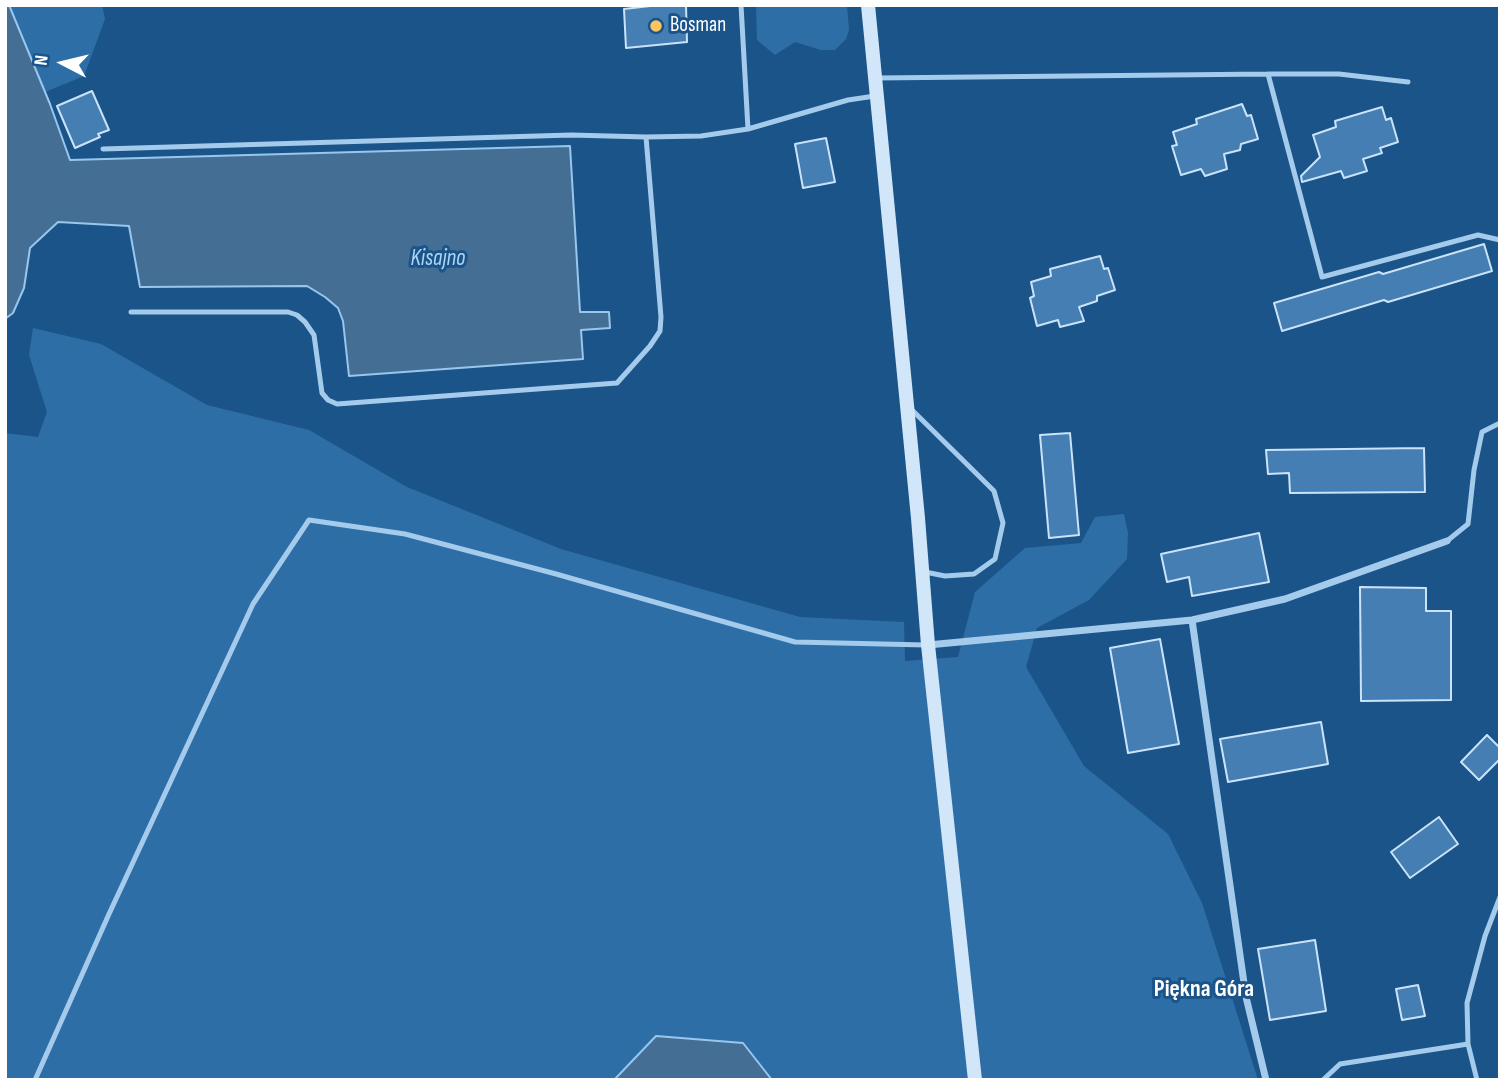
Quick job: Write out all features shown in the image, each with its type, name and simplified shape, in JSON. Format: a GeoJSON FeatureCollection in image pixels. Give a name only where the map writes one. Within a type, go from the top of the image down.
{"type":"FeatureCollection","features":[{"type":"Feature","properties":{"kind":"main road"},"geometry":{"type":"LineString","coordinates":[[868,5],[928,645],[975,1080]]}},
{"type":"Feature","properties":{"kind":"street"},"geometry":{"type":"LineString","coordinates":[[928,645],[1192,621],[1285,599],[1447,541]]}},
{"type":"Feature","properties":{"kind":"street"},"geometry":{"type":"LineString","coordinates":[[1192,621],[1247,997],[1266,1080]]}},
{"type":"Feature","properties":{"kind":"lane"},"geometry":{"type":"LineString","coordinates":[[741,5],[748,129]]}},
{"type":"Feature","properties":{"kind":"lane"},"geometry":{"type":"LineString","coordinates":[[1268,74],[1322,277],[1478,234],[1500,240]]}},
{"type":"Feature","properties":{"kind":"lane"},"geometry":{"type":"LineString","coordinates":[[874,78],[1339,74],[1408,82]]}},
{"type":"Feature","properties":{"kind":"lane"},"geometry":{"type":"LineString","coordinates":[[103,149],[571,135],[701,136],[748,129],[848,100],[876,96]]}},
{"type":"Feature","properties":{"kind":"lane"},"geometry":{"type":"LineString","coordinates":[[131,312],[288,312],[297,316],[314,335],[322,393],[337,404],[617,383],[660,331],[646,137]]}},
{"type":"Feature","properties":{"kind":"lane"},"geometry":{"type":"LineString","coordinates":[[906,405],[994,491],[1003,523],[995,559],[974,574],[944,576],[922,571]]}},
{"type":"Feature","properties":{"kind":"lane"},"geometry":{"type":"LineString","coordinates":[[1447,541],[1468,524],[1474,470],[1482,432],[1500,423]]}},
{"type":"Feature","properties":{"kind":"lane"},"geometry":{"type":"LineString","coordinates":[[35,1080],[253,604],[309,520],[417,537],[796,642],[928,645]]}},
{"type":"Feature","properties":{"kind":"lane"},"geometry":{"type":"LineString","coordinates":[[1476,1080],[1468,1044],[1467,1003],[1479,954],[1500,897]]}},
{"type":"Feature","properties":{"kind":"lane"},"geometry":{"type":"LineString","coordinates":[[1323,1080],[1340,1065],[1468,1044]]}},
{"type":"Feature","properties":{"kind":"shaded area"},"geometry":{"type":"Polygon","coordinates":[[[5,5],[102,5],[105,19],[84,76],[45,92],[5,5]]]}},
{"type":"Feature","properties":{"kind":"shaded area"},"geometry":{"type":"Polygon","coordinates":[[[756,5],[847,5],[849,30],[846,39],[835,50],[821,50],[795,42],[775,55],[757,40],[756,5]]]}},
{"type":"Feature","properties":{"kind":"shaded area"},"geometry":{"type":"Polygon","coordinates":[[[33,328],[101,344],[207,405],[309,430],[407,487],[561,549],[800,617],[904,622],[905,661],[958,657],[975,592],[1025,548],[1081,543],[1095,517],[1124,514],[1128,533],[1127,559],[1089,600],[1037,628],[1026,667],[1084,766],[1168,834],[1202,903],[1258,1080],[5,1080],[5,433],[38,437],[47,412],[29,355],[33,328]]]}},
{"type":"Feature","properties":{"kind":"water","name":"Kisajno"},"geometry":{"type":"Polygon","coordinates":[[[5,5],[9,5],[70,160],[570,146],[580,312],[609,312],[610,328],[581,330],[583,359],[349,376],[343,321],[338,308],[307,286],[140,287],[129,226],[58,222],[30,248],[24,288],[13,313],[5,319],[5,5]]]}},
{"type":"Feature","properties":{"kind":"water"},"geometry":{"type":"Polygon","coordinates":[[[656,1036],[743,1043],[772,1080],[614,1080],[656,1036]]]}},
{"type":"Feature","properties":{"kind":"building","name":"Bosman"},"geometry":{"type":"Polygon","coordinates":[[[686,5],[687,42],[626,48],[624,9],[686,5]]]}},
{"type":"Feature","properties":{"kind":"building"},"geometry":{"type":"Polygon","coordinates":[[[92,91],[109,130],[75,148],[57,106],[92,91]]]}},
{"type":"Feature","properties":{"kind":"building"},"geometry":{"type":"Polygon","coordinates":[[[1242,104],[1247,116],[1251,115],[1258,139],[1241,144],[1240,150],[1224,154],[1227,169],[1205,176],[1201,169],[1181,175],[1172,146],[1177,145],[1173,132],[1197,124],[1196,119],[1242,104]]]}},
{"type":"Feature","properties":{"kind":"building"},"geometry":{"type":"Polygon","coordinates":[[[1382,107],[1386,120],[1391,118],[1398,142],[1380,148],[1382,153],[1363,159],[1367,171],[1344,178],[1341,171],[1302,182],[1301,176],[1320,157],[1313,135],[1336,127],[1335,121],[1382,107]]]}},
{"type":"Feature","properties":{"kind":"building"},"geometry":{"type":"Polygon","coordinates":[[[826,138],[835,182],[803,188],[795,144],[826,138]]]}},
{"type":"Feature","properties":{"kind":"building"},"geometry":{"type":"Polygon","coordinates":[[[1484,244],[1492,271],[1282,331],[1274,303],[1484,244]]]}},
{"type":"Feature","properties":{"kind":"building"},"geometry":{"type":"Polygon","coordinates":[[[1100,256],[1104,269],[1108,268],[1115,290],[1097,296],[1097,301],[1079,307],[1084,321],[1060,327],[1058,320],[1037,326],[1030,298],[1034,296],[1031,282],[1051,276],[1050,269],[1100,256]]]}},
{"type":"Feature","properties":{"kind":"building"},"geometry":{"type":"Polygon","coordinates":[[[1070,433],[1079,535],[1049,538],[1040,435],[1070,433]]]}},
{"type":"Feature","properties":{"kind":"building"},"geometry":{"type":"Polygon","coordinates":[[[1424,448],[1425,492],[1290,493],[1289,473],[1268,474],[1266,450],[1424,448]]]}},
{"type":"Feature","properties":{"kind":"building"},"geometry":{"type":"Polygon","coordinates":[[[1259,533],[1269,582],[1192,596],[1189,577],[1167,582],[1161,554],[1259,533]]]}},
{"type":"Feature","properties":{"kind":"building"},"geometry":{"type":"Polygon","coordinates":[[[1360,587],[1426,588],[1426,611],[1451,611],[1451,700],[1361,701],[1360,587]]]}},
{"type":"Feature","properties":{"kind":"building"},"geometry":{"type":"Polygon","coordinates":[[[1160,639],[1179,744],[1128,753],[1110,648],[1160,639]]]}},
{"type":"Feature","properties":{"kind":"building"},"geometry":{"type":"Polygon","coordinates":[[[1321,722],[1328,764],[1228,782],[1220,739],[1321,722]]]}},
{"type":"Feature","properties":{"kind":"building"},"geometry":{"type":"Polygon","coordinates":[[[1487,735],[1500,748],[1500,759],[1479,780],[1461,762],[1487,735]]]}},
{"type":"Feature","properties":{"kind":"building"},"geometry":{"type":"Polygon","coordinates":[[[1439,817],[1458,844],[1410,878],[1391,852],[1439,817]]]}},
{"type":"Feature","properties":{"kind":"building"},"geometry":{"type":"Polygon","coordinates":[[[1315,940],[1326,1011],[1270,1020],[1258,949],[1315,940]]]}},
{"type":"Feature","properties":{"kind":"building"},"geometry":{"type":"Polygon","coordinates":[[[1418,985],[1425,1016],[1402,1020],[1396,989],[1418,985]]]}},
{"type":"Feature","properties":{"kind":"place","name":"Bosman"},"geometry":{"type":"Point","coordinates":[656,26]}},
{"type":"Feature","properties":{"kind":"district","name":"Piękna Góra"},"geometry":{"type":"Point","coordinates":[1204,990]}}]}
